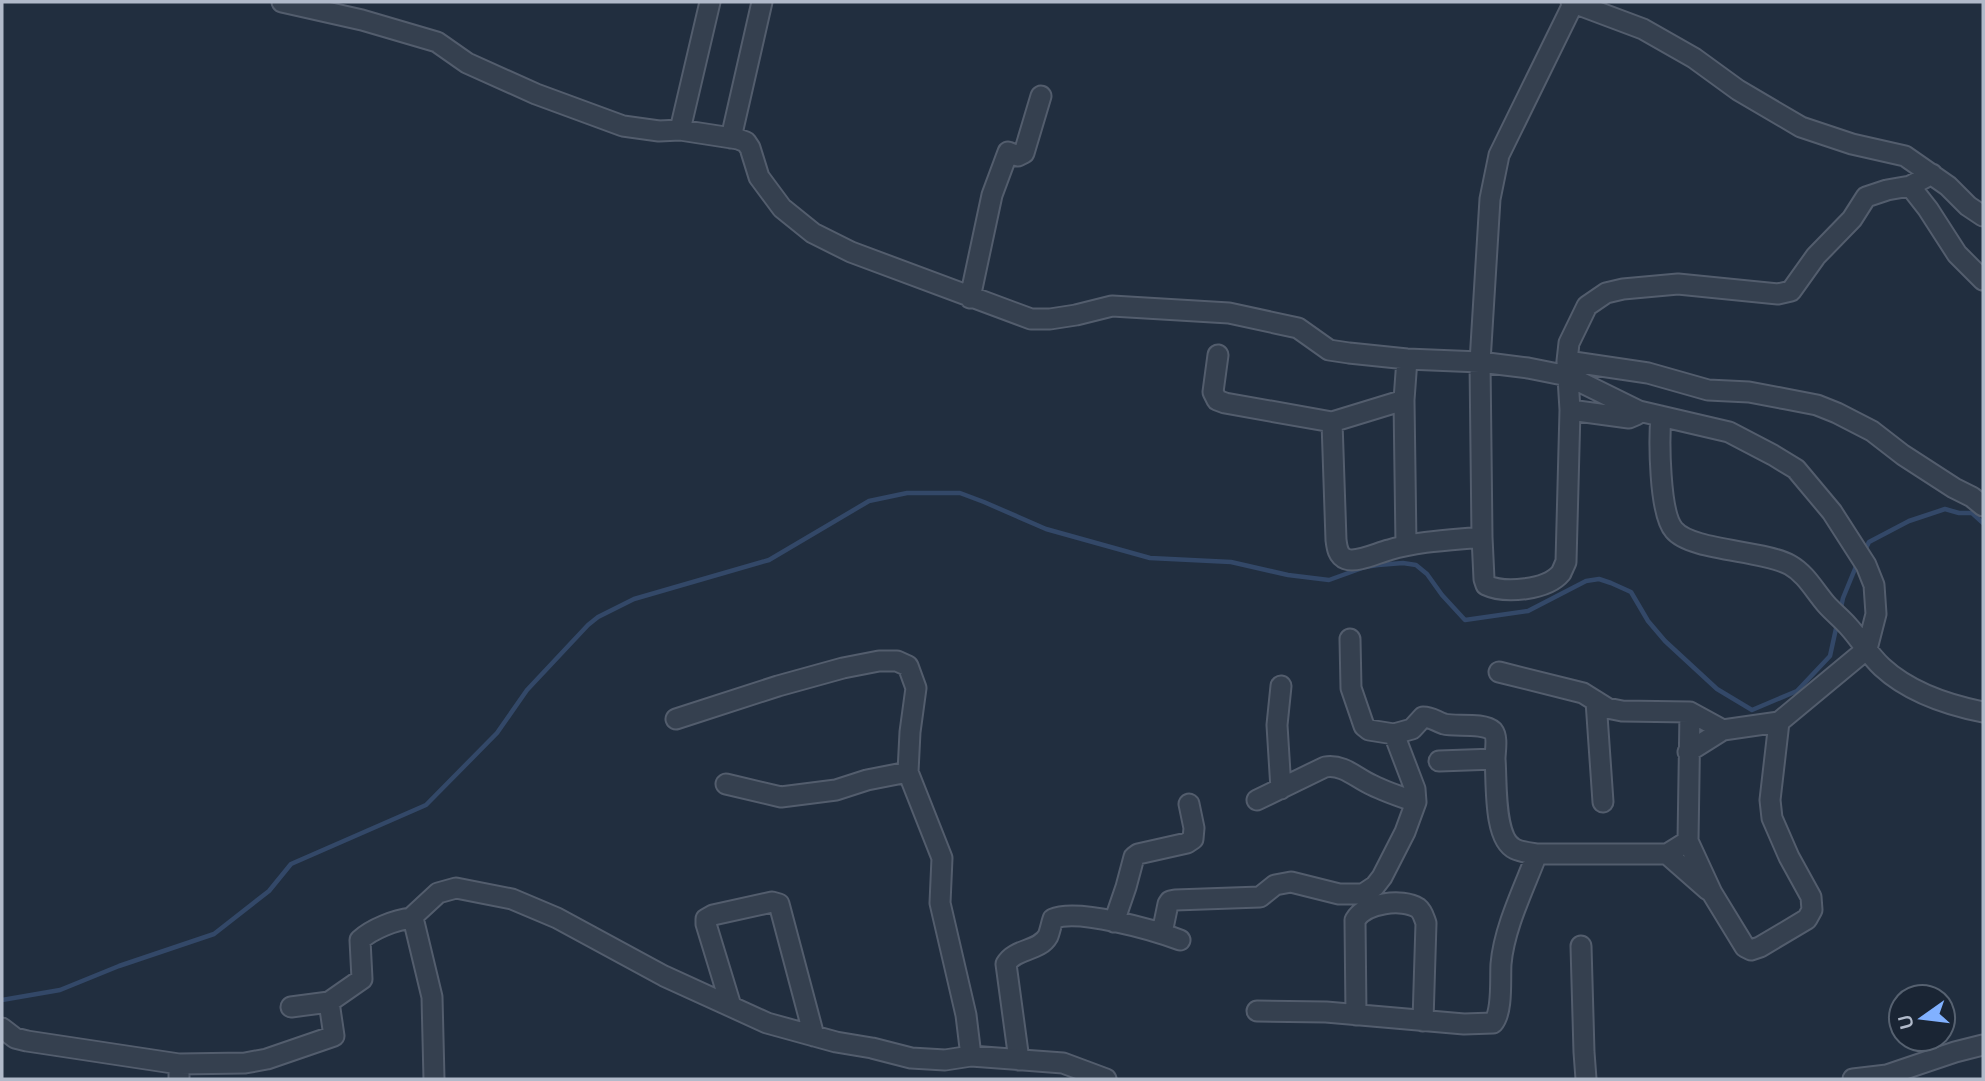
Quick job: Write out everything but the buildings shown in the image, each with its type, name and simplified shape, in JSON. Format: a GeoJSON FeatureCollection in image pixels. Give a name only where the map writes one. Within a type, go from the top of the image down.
{"type":"FeatureCollection","features":[{"type":"Feature","properties":{"kind":"street"},"geometry":{"type":"LineString","coordinates":[[282,2],[362,20],[438,42],[467,63],[536,94],[623,125],[659,131],[680,130],[746,142],[759,177],[782,208],[813,233],[851,253],[1031,319],[1050,320],[1112,306],[1229,313],[1298,328],[1329,349],[1407,359],[1648,373],[1708,390],[1749,391],[1786,398],[1837,413],[1871,431],[1954,488],[1972,496],[1983,506]]}},
{"type":"Feature","properties":{"kind":"street"},"geometry":{"type":"LineString","coordinates":[[680,130],[710,2]]}},
{"type":"Feature","properties":{"kind":"street"},"geometry":{"type":"LineString","coordinates":[[731,138],[762,2]]}},
{"type":"Feature","properties":{"kind":"street"},"geometry":{"type":"LineString","coordinates":[[1931,174],[1910,186],[1866,197],[1852,219],[1816,256],[1791,291],[1778,293],[1678,284],[1623,289],[1606,293],[1591,302],[1582,313],[1569,343],[1566,562],[1562,572],[1541,585],[1523,589],[1493,589],[1486,585],[1482,537],[1480,362],[1490,199],[1499,155],[1573,2],[1643,29],[1694,58],[1738,90],[1801,127],[1852,145],[1905,156],[1931,174],[1948,186],[1968,206],[1983,216]]}},
{"type":"Feature","properties":{"kind":"street"},"geometry":{"type":"LineString","coordinates":[[970,298],[998,178],[1008,152],[1018,156],[1024,153],[1041,96]]}},
{"type":"Feature","properties":{"kind":"street"},"geometry":{"type":"LineString","coordinates":[[1910,186],[1957,254],[1983,280]]}},
{"type":"Feature","properties":{"kind":"street"},"geometry":{"type":"LineString","coordinates":[[1217,355],[1213,392],[1217,400],[1225,403],[1332,422],[1404,400]]}},
{"type":"Feature","properties":{"kind":"street"},"geometry":{"type":"LineString","coordinates":[[1406,545],[1404,400],[1407,359]]}},
{"type":"Feature","properties":{"kind":"street"},"geometry":{"type":"LineString","coordinates":[[1567,369],[1639,411],[1729,432],[1773,454],[1796,470],[1817,493],[1863,559],[1874,585],[1876,614],[1867,649],[1779,722],[1723,730],[1688,752]]}},
{"type":"Feature","properties":{"kind":"street"},"geometry":{"type":"LineString","coordinates":[[1570,410],[1629,418],[1639,411]]}},
{"type":"Feature","properties":{"kind":"street"},"geometry":{"type":"LineString","coordinates":[[1661,416],[1663,499],[1675,532],[1695,542],[1788,564],[1801,573],[1881,666],[1917,690],[1964,708],[1983,712]]}},
{"type":"Feature","properties":{"kind":"street"},"geometry":{"type":"LineString","coordinates":[[1332,422],[1336,540],[1340,555],[1349,560],[1406,545],[1482,537]]}},
{"type":"Feature","properties":{"kind":"street"},"geometry":{"type":"LineString","coordinates":[[1350,639],[1351,688],[1364,726],[1370,730],[1394,734],[1412,729],[1426,716],[1444,724],[1464,724],[1492,730],[1496,740],[1500,830],[1507,844],[1516,850],[1537,854],[1667,854],[1688,841]]}},
{"type":"Feature","properties":{"kind":"street"},"geometry":{"type":"LineString","coordinates":[[676,719],[843,668],[879,661],[897,661],[908,666],[916,688],[908,772],[942,858],[940,903],[966,1015],[971,1056]]}},
{"type":"Feature","properties":{"kind":"street"},"geometry":{"type":"LineString","coordinates":[[1499,672],[1583,694],[1607,708],[1622,711],[1690,712],[1723,730]]}},
{"type":"Feature","properties":{"kind":"street"},"geometry":{"type":"LineString","coordinates":[[1281,686],[1277,724],[1281,789]]}},
{"type":"Feature","properties":{"kind":"street"},"geometry":{"type":"LineString","coordinates":[[1596,701],[1603,802]]}},
{"type":"Feature","properties":{"kind":"street"},"geometry":{"type":"LineString","coordinates":[[1690,712],[1688,841],[1712,893],[1740,940],[1751,950],[1807,919],[1812,910],[1811,897],[1772,818],[1770,800],[1779,722]]}},
{"type":"Feature","properties":{"kind":"street"},"geometry":{"type":"LineString","coordinates":[[1018,1060],[1006,964],[1010,958],[1043,942],[1049,935],[1053,919],[1069,916],[1114,922],[1171,937],[1170,901],[1260,897],[1275,885],[1291,882],[1339,894],[1367,892],[1376,886],[1405,832],[1416,802],[1415,789],[1394,734]]}},
{"type":"Feature","properties":{"kind":"street"},"geometry":{"type":"LineString","coordinates":[[1439,761],[1495,759]]}},
{"type":"Feature","properties":{"kind":"street"},"geometry":{"type":"LineString","coordinates":[[1257,800],[1331,766],[1416,802]]}},
{"type":"Feature","properties":{"kind":"street"},"geometry":{"type":"LineString","coordinates":[[726,784],[781,797],[836,790],[867,780],[908,772]]}},
{"type":"Feature","properties":{"kind":"street"},"geometry":{"type":"LineString","coordinates":[[1114,922],[1134,857],[1193,839],[1194,828],[1189,804]]}},
{"type":"Feature","properties":{"kind":"street"},"geometry":{"type":"LineString","coordinates":[[1256,1011],[1326,1012],[1488,1024],[1497,1019],[1505,938],[1537,854]]}},
{"type":"Feature","properties":{"kind":"street"},"geometry":{"type":"LineString","coordinates":[[1667,854],[1712,893]]}},
{"type":"Feature","properties":{"kind":"street"},"geometry":{"type":"LineString","coordinates":[[291,1007],[329,1002],[362,979],[360,940],[365,935],[399,920],[411,918],[438,892],[456,888],[512,899],[557,918],[664,976],[767,1023],[836,1042],[911,1058],[945,1060],[971,1056],[1063,1063],[1106,1079]]}},
{"type":"Feature","properties":{"kind":"street"},"geometry":{"type":"LineString","coordinates":[[731,1006],[706,919],[712,915],[772,902],[779,904],[814,1036]]}},
{"type":"Feature","properties":{"kind":"street"},"geometry":{"type":"LineString","coordinates":[[1356,1015],[1355,920],[1359,912],[1366,908],[1394,904],[1417,908],[1426,923],[1423,1021]]}},
{"type":"Feature","properties":{"kind":"street"},"geometry":{"type":"LineString","coordinates":[[411,918],[432,997],[434,1079]]}},
{"type":"Feature","properties":{"kind":"street"},"geometry":{"type":"LineString","coordinates":[[1581,946],[1587,1079]]}},
{"type":"Feature","properties":{"kind":"street"},"geometry":{"type":"LineString","coordinates":[[2,1028],[15,1038],[27,1041],[179,1072],[267,1059],[332,1038],[334,1035],[329,1002]]}},
{"type":"Feature","properties":{"kind":"street"},"geometry":{"type":"LineString","coordinates":[[1854,1079],[1887,1075],[1983,1045]]}},
{"type":"Feature","properties":{"kind":"waterway"},"geometry":{"type":"LineString","coordinates":[[2,1000],[60,990],[119,966],[214,934],[269,891],[291,864],[426,805],[497,733],[527,690],[598,617],[634,599],[769,560],[869,501],[907,493],[960,493],[1046,529],[1150,558],[1231,562],[1288,575],[1329,580],[1365,567],[1403,563],[1416,565],[1427,574],[1465,620],[1528,611],[1586,581],[1599,579],[1631,592],[1648,621],[1665,641],[1717,689],[1752,710],[1797,691],[1830,656],[1837,624]]}},
{"type":"Feature","properties":{"kind":"waterway"},"geometry":{"type":"LineString","coordinates":[[1865,550],[1869,542],[1909,521],[1945,509],[1972,513],[1983,523]]}},
{"type":"Feature","properties":{"kind":"waterway"},"geometry":{"type":"LineString","coordinates":[[1840,612],[1857,564]]}}]}
